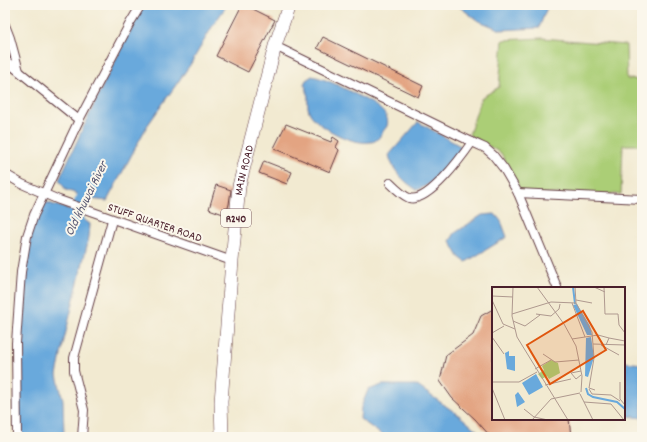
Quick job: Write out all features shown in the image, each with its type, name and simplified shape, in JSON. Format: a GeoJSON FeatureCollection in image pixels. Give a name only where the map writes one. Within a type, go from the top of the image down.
{"type":"FeatureCollection","features":[{"type":"Feature","properties":{"kind":"main road","name":"MAIN ROAD"},"geometry":{"type":"LineString","coordinates":[[222,437],[221,402],[239,186],[275,46],[289,5]]}},
{"type":"Feature","properties":{"kind":"street"},"geometry":{"type":"LineString","coordinates":[[16,437],[16,343],[21,272],[27,236],[34,215],[79,120],[141,5]]}},
{"type":"Feature","properties":{"kind":"street"},"geometry":{"type":"LineString","coordinates":[[5,25],[19,71]]}},
{"type":"Feature","properties":{"kind":"street"},"geometry":{"type":"LineString","coordinates":[[275,46],[472,142],[484,148],[493,155],[504,169],[518,194],[557,287]]}},
{"type":"Feature","properties":{"kind":"street"},"geometry":{"type":"LineString","coordinates":[[5,60],[79,120]]}},
{"type":"Feature","properties":{"kind":"street"},"geometry":{"type":"LineString","coordinates":[[390,183],[410,198],[416,198],[423,195],[457,164],[472,142]]}},
{"type":"Feature","properties":{"kind":"street","name":"STUFF QUARTER ROAD"},"geometry":{"type":"LineString","coordinates":[[5,174],[44,194],[95,214],[232,261]]}},
{"type":"Feature","properties":{"kind":"street"},"geometry":{"type":"LineString","coordinates":[[518,194],[642,199]]}},
{"type":"Feature","properties":{"kind":"street"},"geometry":{"type":"LineString","coordinates":[[82,437],[84,410],[74,372],[74,358],[112,220]]}},
{"type":"Feature","properties":{"kind":"green space"},"geometry":{"type":"Polygon","coordinates":[[[542,38],[626,45],[627,79],[642,80],[642,145],[623,145],[621,194],[522,194],[501,153],[469,135],[481,98],[499,87],[503,40],[542,38]]]}},
{"type":"Feature","properties":{"kind":"water"},"geometry":{"type":"Polygon","coordinates":[[[143,5],[227,5],[212,27],[190,65],[147,126],[107,201],[91,199],[66,190],[59,180],[102,87],[143,5]]]}},
{"type":"Feature","properties":{"kind":"water"},"geometry":{"type":"Polygon","coordinates":[[[457,5],[548,5],[539,28],[501,30],[477,20],[457,5]]]}},
{"type":"Feature","properties":{"kind":"water"},"geometry":{"type":"Polygon","coordinates":[[[312,76],[324,79],[378,107],[386,116],[388,121],[387,126],[378,138],[372,142],[355,141],[338,135],[322,126],[311,115],[308,108],[307,93],[304,84],[306,80],[312,76]]]}},
{"type":"Feature","properties":{"kind":"water"},"geometry":{"type":"Polygon","coordinates":[[[418,122],[462,147],[452,162],[438,178],[417,190],[399,175],[393,166],[389,155],[418,122]]]}},
{"type":"Feature","properties":{"kind":"water"},"geometry":{"type":"Polygon","coordinates":[[[45,202],[71,210],[90,224],[89,237],[57,375],[63,400],[64,437],[18,437],[21,284],[34,218],[45,202]]]}},
{"type":"Feature","properties":{"kind":"water"},"geometry":{"type":"Polygon","coordinates":[[[495,214],[501,221],[507,237],[466,262],[459,257],[450,241],[455,233],[482,215],[495,214]]]}},
{"type":"Feature","properties":{"kind":"water"},"geometry":{"type":"Polygon","coordinates":[[[625,362],[642,364],[642,418],[625,415],[625,362]]]}},
{"type":"Feature","properties":{"kind":"water"},"geometry":{"type":"Polygon","coordinates":[[[382,385],[416,385],[460,416],[481,434],[480,437],[385,437],[360,419],[361,407],[368,390],[382,385]]]}},
{"type":"Feature","properties":{"kind":"building"},"geometry":{"type":"Polygon","coordinates":[[[242,5],[245,5],[275,20],[248,72],[216,56],[242,5]]]}},
{"type":"Feature","properties":{"kind":"building"},"geometry":{"type":"Polygon","coordinates":[[[323,37],[423,86],[418,97],[317,48],[323,37]]]}},
{"type":"Feature","properties":{"kind":"building"},"geometry":{"type":"Polygon","coordinates":[[[286,124],[331,142],[333,137],[339,141],[336,147],[339,150],[330,172],[274,148],[286,124]]]}},
{"type":"Feature","properties":{"kind":"building"},"geometry":{"type":"Polygon","coordinates":[[[264,161],[292,172],[287,184],[259,173],[264,161]]]}},
{"type":"Feature","properties":{"kind":"building"},"geometry":{"type":"Polygon","coordinates":[[[216,185],[231,190],[226,215],[209,209],[216,185]]]}},
{"type":"Feature","properties":{"kind":"building"},"geometry":{"type":"Polygon","coordinates":[[[492,310],[492,420],[569,420],[571,437],[491,437],[475,419],[452,398],[440,381],[446,355],[473,335],[481,316],[492,310]]]}},
{"type":"Feature","properties":{"kind":"waterway","name":"Old khuwai River"},"geometry":{"type":"LineString","coordinates":[[67,233],[95,177]]}}]}
